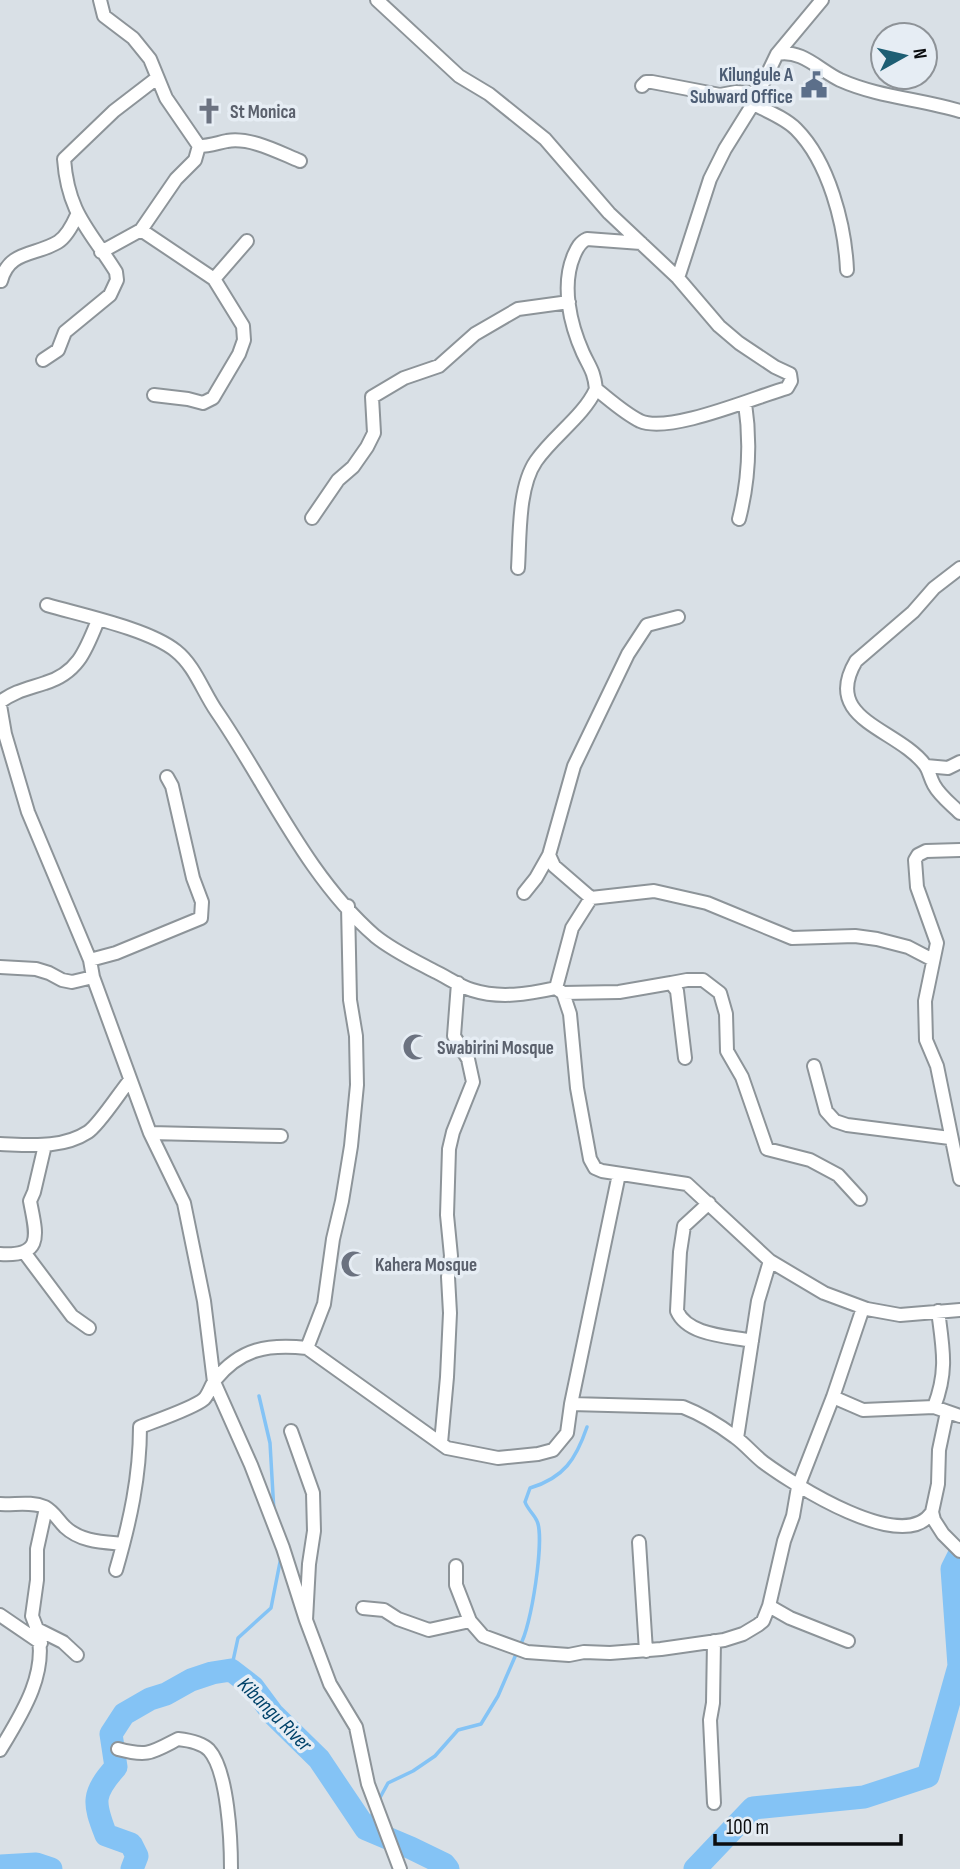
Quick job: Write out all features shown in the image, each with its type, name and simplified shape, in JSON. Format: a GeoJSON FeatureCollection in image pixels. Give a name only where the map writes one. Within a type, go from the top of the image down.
{"type":"FeatureCollection","features":[{"type":"Feature","properties":{"kind":"street"},"geometry":{"type":"LineString","coordinates":[[100,0],[104,16],[133,38],[149,59],[166,97],[199,146],[195,160],[176,179],[141,230],[101,252]]}},
{"type":"Feature","properties":{"kind":"street"},"geometry":{"type":"LineString","coordinates":[[377,0],[459,76],[489,94],[532,127],[609,213],[641,243],[678,278],[719,326],[739,343],[790,374],[791,381],[787,388],[720,411],[657,424],[642,422],[596,389],[594,372],[578,339],[569,302],[569,268],[582,241],[594,238],[641,243]]}},
{"type":"Feature","properties":{"kind":"street"},"geometry":{"type":"LineString","coordinates":[[678,278],[710,179],[725,149],[755,99],[777,54],[822,0]]}},
{"type":"Feature","properties":{"kind":"street"},"geometry":{"type":"LineString","coordinates":[[777,54],[798,55],[839,79],[858,86],[960,111]]}},
{"type":"Feature","properties":{"kind":"street"},"geometry":{"type":"LineString","coordinates":[[43,360],[58,350],[65,332],[110,295],[117,280],[117,272],[77,215],[69,195],[64,159],[114,111],[156,78]]}},
{"type":"Feature","properties":{"kind":"street"},"geometry":{"type":"LineString","coordinates":[[642,86],[646,82],[652,82],[720,95],[736,92],[755,99],[793,126],[815,156],[828,184],[842,228],[847,270]]}},
{"type":"Feature","properties":{"kind":"street"},"geometry":{"type":"LineString","coordinates":[[199,146],[210,146],[229,140],[252,143],[300,161]]}},
{"type":"Feature","properties":{"kind":"street"},"geometry":{"type":"LineString","coordinates":[[1,281],[4,268],[15,259],[60,242],[77,215]]}},
{"type":"Feature","properties":{"kind":"street"},"geometry":{"type":"LineString","coordinates":[[141,230],[194,263],[214,279],[243,326],[244,340],[239,354],[213,398],[203,403],[154,395]]}},
{"type":"Feature","properties":{"kind":"street"},"geometry":{"type":"LineString","coordinates":[[214,279],[247,241]]}},
{"type":"Feature","properties":{"kind":"street"},"geometry":{"type":"LineString","coordinates":[[313,519],[338,480],[353,467],[368,447],[374,433],[372,397],[404,378],[439,366],[475,334],[518,309],[569,302]]}},
{"type":"Feature","properties":{"kind":"street"},"geometry":{"type":"LineString","coordinates":[[517,568],[525,485],[530,471],[596,389]]}},
{"type":"Feature","properties":{"kind":"street"},"geometry":{"type":"LineString","coordinates":[[739,519],[750,447],[745,403]]}},
{"type":"Feature","properties":{"kind":"street"},"geometry":{"type":"LineString","coordinates":[[960,568],[934,588],[913,612],[856,661],[850,670],[846,694],[853,709],[899,742],[926,766],[939,792],[960,813]]}},
{"type":"Feature","properties":{"kind":"street"},"geometry":{"type":"LineString","coordinates":[[47,605],[137,631],[176,650],[198,677],[210,702],[238,742],[297,840],[334,892],[376,936],[419,963],[473,990],[517,996],[559,991],[619,992],[687,979],[703,980],[720,993],[726,1014],[727,1051],[745,1086],[767,1149],[810,1160],[838,1175],[860,1199]]}},
{"type":"Feature","properties":{"kind":"street"},"geometry":{"type":"LineString","coordinates":[[524,893],[549,855],[574,766],[628,654],[647,625],[678,617]]}},
{"type":"Feature","properties":{"kind":"street"},"geometry":{"type":"LineString","coordinates":[[98,620],[83,654],[68,673],[46,683],[13,692],[0,704],[5,734],[28,812],[90,960],[93,977],[150,1133],[184,1203],[204,1301],[214,1382],[251,1465],[330,1684],[356,1727],[368,1784],[400,1869]]}},
{"type":"Feature","properties":{"kind":"street"},"geometry":{"type":"LineString","coordinates":[[926,766],[948,768],[960,762]]}},
{"type":"Feature","properties":{"kind":"street"},"geometry":{"type":"LineString","coordinates":[[90,960],[116,953],[201,918],[202,902],[192,878],[172,786],[167,776]]}},
{"type":"Feature","properties":{"kind":"street"},"geometry":{"type":"LineString","coordinates":[[960,850],[926,851],[915,860],[917,887],[937,943],[925,1001],[926,1040],[937,1066],[960,1179]]}},
{"type":"Feature","properties":{"kind":"street"},"geometry":{"type":"LineString","coordinates":[[549,855],[554,866],[591,898],[653,891],[707,903],[792,938],[835,936],[877,939],[908,947],[933,960]]}},
{"type":"Feature","properties":{"kind":"street"},"geometry":{"type":"LineString","coordinates":[[591,898],[572,928],[559,991],[570,1014],[577,1088],[590,1160],[595,1168],[687,1184],[770,1261],[824,1293],[863,1308],[900,1314],[960,1310]]}},
{"type":"Feature","properties":{"kind":"street"},"geometry":{"type":"LineString","coordinates":[[307,1348],[324,1304],[332,1238],[342,1201],[351,1146],[357,1085],[356,1036],[350,1000],[348,906]]}},
{"type":"Feature","properties":{"kind":"street"},"geometry":{"type":"LineString","coordinates":[[0,967],[36,969],[72,982],[93,977]]}},
{"type":"Feature","properties":{"kind":"street"},"geometry":{"type":"LineString","coordinates":[[441,1443],[450,1313],[448,1277],[451,1256],[447,1215],[449,1149],[473,1082],[468,1059],[454,1036],[458,983]]}},
{"type":"Feature","properties":{"kind":"street"},"geometry":{"type":"LineString","coordinates":[[671,983],[677,991],[685,1058]]}},
{"type":"Feature","properties":{"kind":"street"},"geometry":{"type":"LineString","coordinates":[[814,1066],[826,1111],[835,1121],[847,1125],[950,1138]]}},
{"type":"Feature","properties":{"kind":"street"},"geometry":{"type":"LineString","coordinates":[[0,1144],[46,1145],[70,1140],[90,1131],[130,1080]]}},
{"type":"Feature","properties":{"kind":"street"},"geometry":{"type":"LineString","coordinates":[[150,1133],[281,1136]]}},
{"type":"Feature","properties":{"kind":"street"},"geometry":{"type":"LineString","coordinates":[[0,1254],[18,1255],[35,1243],[36,1230],[30,1201],[46,1145]]}},
{"type":"Feature","properties":{"kind":"street"},"geometry":{"type":"LineString","coordinates":[[116,1570],[136,1492],[140,1427],[204,1399],[214,1382],[232,1363],[254,1350],[279,1345],[307,1348],[447,1448],[498,1458],[553,1450],[567,1433],[619,1174]]}},
{"type":"Feature","properties":{"kind":"street"},"geometry":{"type":"LineString","coordinates":[[709,1203],[684,1226],[677,1311],[680,1318],[694,1329],[752,1341]]}},
{"type":"Feature","properties":{"kind":"street"},"geometry":{"type":"LineString","coordinates":[[24,1252],[72,1316],[89,1328]]}},
{"type":"Feature","properties":{"kind":"street"},"geometry":{"type":"LineString","coordinates":[[737,1438],[758,1301],[770,1261]]}},
{"type":"Feature","properties":{"kind":"street"},"geometry":{"type":"LineString","coordinates":[[456,1566],[456,1585],[470,1621],[483,1636],[527,1652],[569,1655],[584,1652],[646,1651],[714,1641],[743,1634],[758,1625],[763,1621],[769,1606],[798,1487],[833,1397],[863,1308]]}},
{"type":"Feature","properties":{"kind":"street"},"geometry":{"type":"LineString","coordinates":[[571,1404],[683,1407],[737,1438],[761,1461],[798,1487],[891,1527],[920,1523],[928,1518],[932,1511],[938,1484],[944,1373],[938,1311]]}},
{"type":"Feature","properties":{"kind":"street"},"geometry":{"type":"LineString","coordinates":[[833,1397],[863,1410],[940,1410],[960,1416]]}},
{"type":"Feature","properties":{"kind":"street"},"geometry":{"type":"LineString","coordinates":[[291,1431],[313,1493],[314,1531],[306,1620]]}},
{"type":"Feature","properties":{"kind":"street"},"geometry":{"type":"LineString","coordinates":[[0,1504],[36,1504],[46,1508],[78,1536],[93,1541],[123,1544]]}},
{"type":"Feature","properties":{"kind":"street"},"geometry":{"type":"LineString","coordinates":[[0,1750],[20,1718],[34,1686],[41,1643],[32,1616],[37,1549],[46,1508]]}},
{"type":"Feature","properties":{"kind":"street"},"geometry":{"type":"LineString","coordinates":[[932,1511],[943,1534],[960,1551]]}},
{"type":"Feature","properties":{"kind":"street"},"geometry":{"type":"LineString","coordinates":[[639,1542],[646,1651]]}},
{"type":"Feature","properties":{"kind":"street"},"geometry":{"type":"LineString","coordinates":[[769,1606],[790,1618],[848,1641]]}},
{"type":"Feature","properties":{"kind":"street"},"geometry":{"type":"LineString","coordinates":[[363,1608],[384,1610],[398,1619],[429,1630],[470,1621]]}},
{"type":"Feature","properties":{"kind":"street"},"geometry":{"type":"LineString","coordinates":[[0,1615],[41,1643]]}},
{"type":"Feature","properties":{"kind":"street"},"geometry":{"type":"LineString","coordinates":[[37,1629],[63,1642],[78,1655]]}},
{"type":"Feature","properties":{"kind":"street"},"geometry":{"type":"LineString","coordinates":[[714,1641],[713,1703],[710,1720],[714,1803]]}},
{"type":"Feature","properties":{"kind":"street"},"geometry":{"type":"LineString","coordinates":[[118,1749],[140,1755],[178,1739],[207,1747],[215,1759],[224,1785],[231,1869]]}},
{"type":"Feature","properties":{"kind":"waterway"},"geometry":{"type":"LineString","coordinates":[[259,1396],[270,1443],[274,1512]]}},
{"type":"Feature","properties":{"kind":"waterway"},"geometry":{"type":"LineString","coordinates":[[520,1645],[532,1603],[539,1545],[537,1521],[525,1502],[530,1488],[552,1479],[567,1466],[587,1427]]}},
{"type":"Feature","properties":{"kind":"waterway","name":"Kibangu River"},"geometry":{"type":"LineString","coordinates":[[695,1869],[753,1808],[864,1797],[928,1776],[959,1666],[952,1569],[960,1553]]}},
{"type":"Feature","properties":{"kind":"waterway"},"geometry":{"type":"LineString","coordinates":[[231,1670],[238,1638],[271,1608],[281,1557]]}},
{"type":"Feature","properties":{"kind":"waterway"},"geometry":{"type":"LineString","coordinates":[[377,1803],[388,1783],[435,1756],[458,1730],[481,1724],[498,1696],[517,1652]]}},
{"type":"Feature","properties":{"kind":"waterway","name":"Kibangu River"},"geometry":{"type":"LineString","coordinates":[[132,1869],[137,1856],[131,1844],[106,1835],[97,1806],[102,1784],[116,1767],[111,1734],[124,1714],[150,1699],[166,1694],[191,1680],[231,1670],[253,1687],[273,1714],[319,1759],[366,1829],[444,1864],[448,1869]]}},
{"type":"Feature","properties":{"kind":"waterway"},"geometry":{"type":"LineString","coordinates":[[366,1829],[374,1810]]}},
{"type":"Feature","properties":{"kind":"waterway","name":"Kibangu River"},"geometry":{"type":"LineString","coordinates":[[0,1866],[36,1864],[51,1869]]}},
{"type":"Feature","properties":{"kind":"place","name":"Kilungule A Subward Office"},"geometry":{"type":"Point","coordinates":[814,85]}},
{"type":"Feature","properties":{"kind":"place","name":"St Monica"},"geometry":{"type":"Point","coordinates":[209,111]}},
{"type":"Feature","properties":{"kind":"place","name":"Swabirini Mosque"},"geometry":{"type":"Point","coordinates":[416,1047]}},
{"type":"Feature","properties":{"kind":"place","name":"Kahera Mosque"},"geometry":{"type":"Point","coordinates":[354,1264]}}]}
